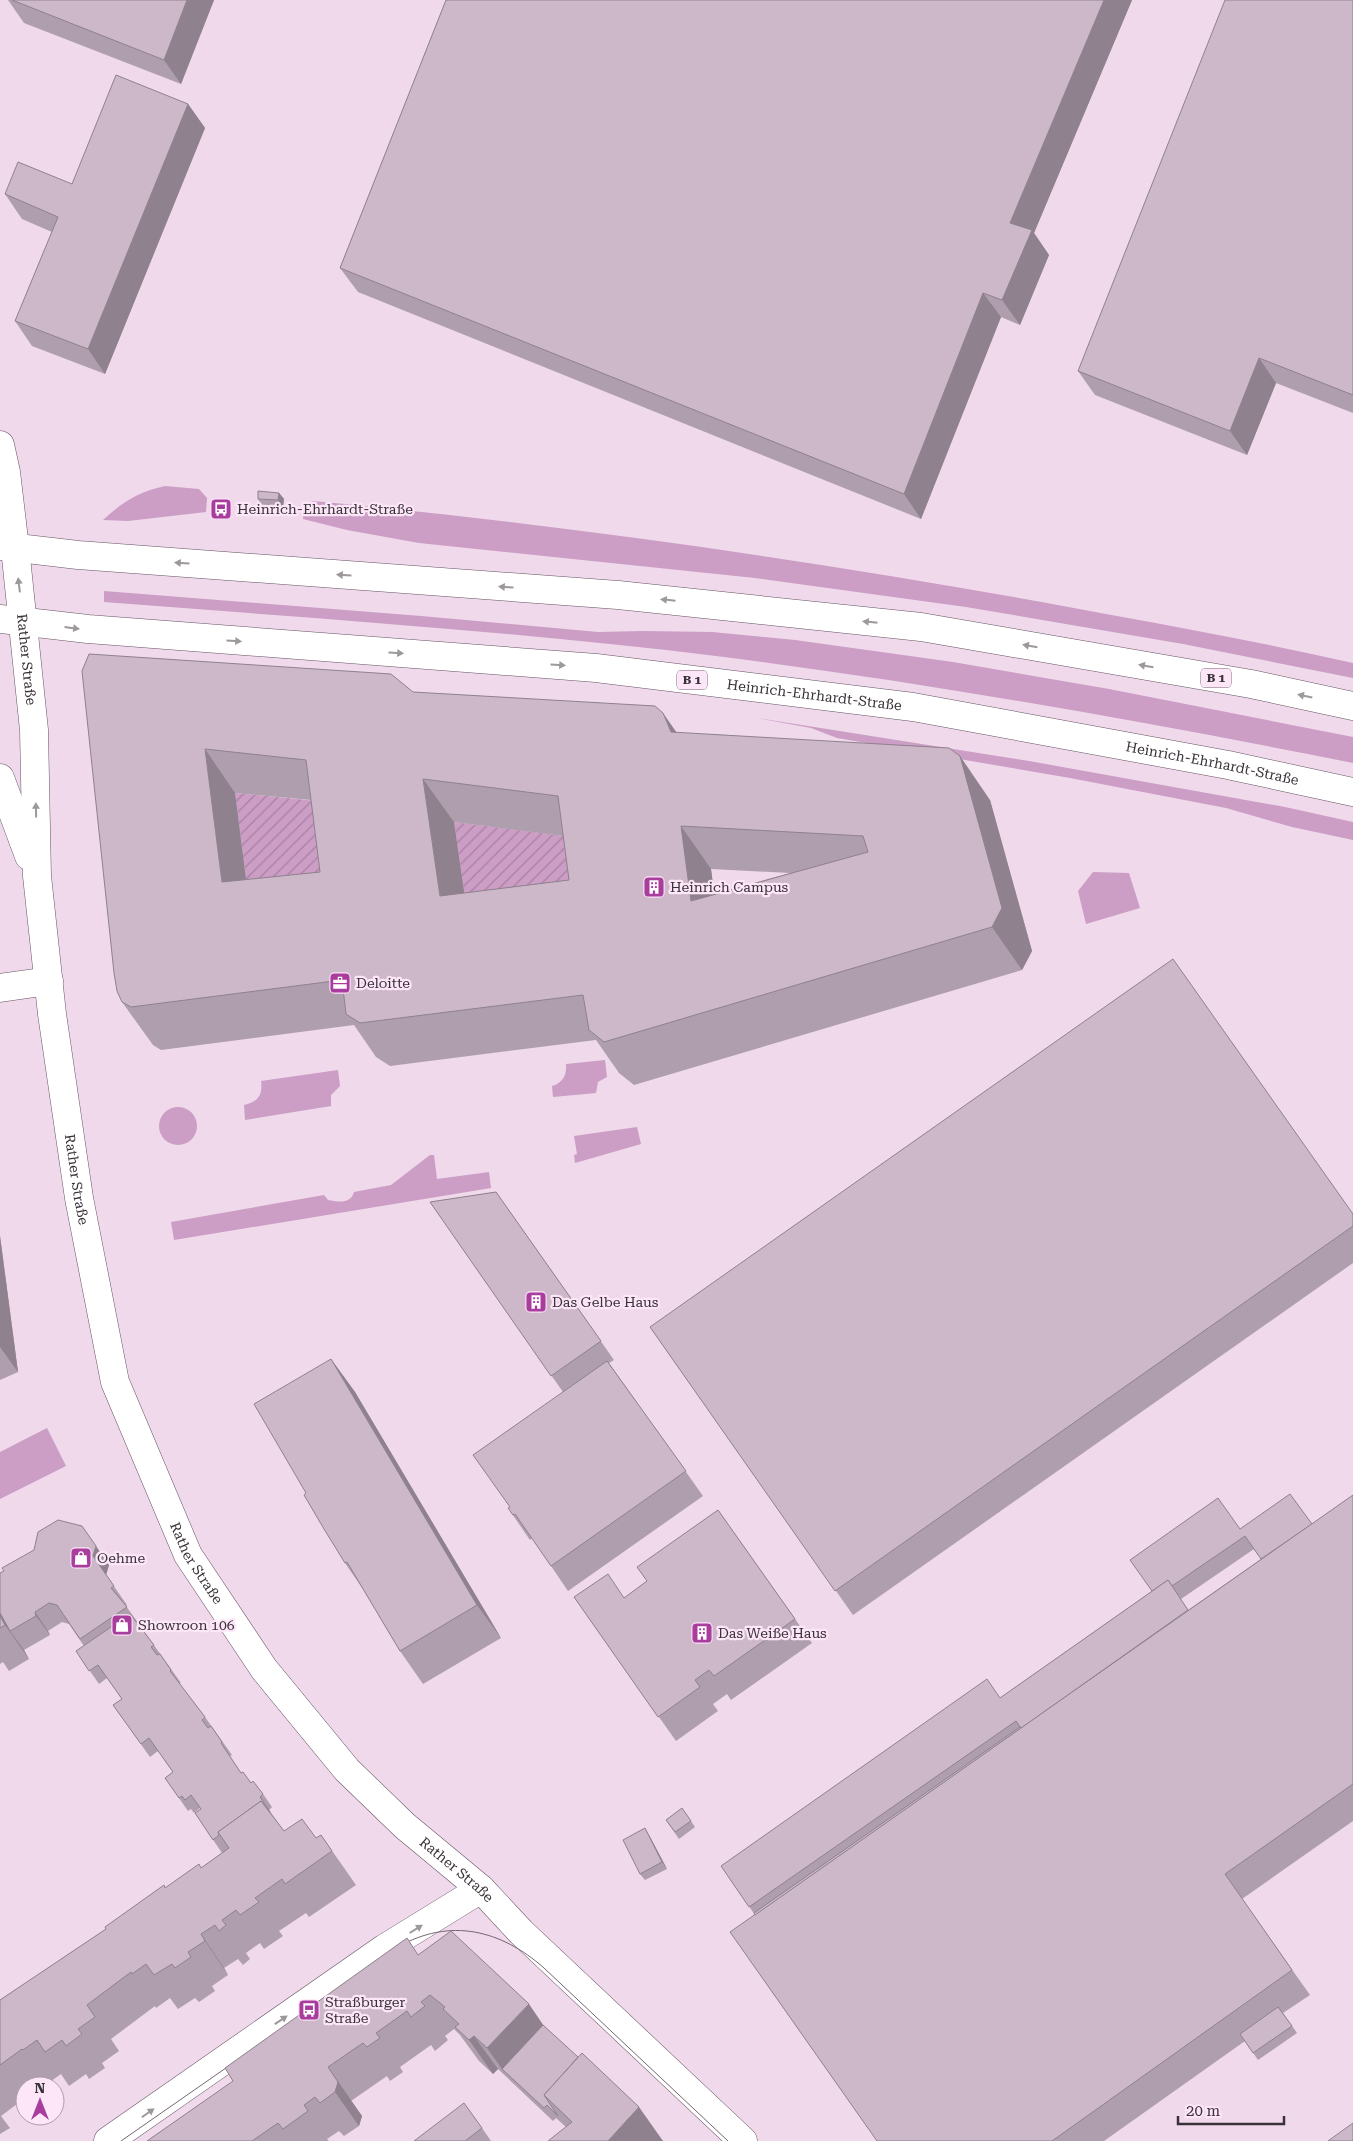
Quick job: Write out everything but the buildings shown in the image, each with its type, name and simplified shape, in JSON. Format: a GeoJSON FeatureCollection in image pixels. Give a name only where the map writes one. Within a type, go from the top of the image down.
{"type":"FeatureCollection","features":[{"type":"Feature","properties":{"kind":"main road","name":"Rather Straße"},"geometry":{"type":"LineString","coordinates":[[0,446],[6,472],[7,547],[12,620],[34,730],[36,876],[79,1198],[115,1382],[188,1555],[264,1669],[347,1770],[405,1826],[481,1889],[528,1939],[743,2141]]}},
{"type":"Feature","properties":{"kind":"main road","name":"B 1"},"geometry":{"type":"LineString","coordinates":[[7,547],[78,555],[618,595],[920,627],[1241,682],[1353,706]]}},
{"type":"Feature","properties":{"kind":"main road","name":"Heinrich-Ehrhardt-Straße"},"geometry":{"type":"LineString","coordinates":[[12,620],[88,630],[596,668],[913,707],[1228,765],[1353,792]]}},
{"type":"Feature","properties":{"kind":"main road","name":"Rather Straße"},"geometry":{"type":"LineString","coordinates":[[0,778],[36,876]]}},
{"type":"Feature","properties":{"kind":"main road"},"geometry":{"type":"LineString","coordinates":[[0,988],[49,982]]}},
{"type":"Feature","properties":{"kind":"main road"},"geometry":{"type":"LineString","coordinates":[[108,2141],[385,1948],[481,1889]]}},
{"type":"Feature","properties":{"kind":"shaded area"},"geometry":{"type":"Polygon","coordinates":[[[165,486],[199,489],[207,498],[206,512],[128,521],[103,520],[132,498],[165,486]]]}},
{"type":"Feature","properties":{"kind":"shaded area"},"geometry":{"type":"Polygon","coordinates":[[[313,501],[497,520],[681,544],[955,587],[1200,632],[1353,663],[1353,678],[1183,644],[966,607],[755,578],[419,543],[347,530],[303,519],[304,508],[313,501]]]}},
{"type":"Feature","properties":{"kind":"shaded area"},"geometry":{"type":"Polygon","coordinates":[[[104,591],[598,632],[712,632],[795,640],[953,662],[1109,689],[1353,737],[1353,763],[1195,732],[876,678],[716,656],[563,639],[104,602],[104,591]]]}},
{"type":"Feature","properties":{"kind":"shaded area"},"geometry":{"type":"Polygon","coordinates":[[[757,718],[1029,761],[1285,807],[1353,822],[1353,840],[1292,827],[1226,808],[1070,778],[837,738],[811,728],[757,718]]]}},
{"type":"Feature","properties":{"kind":"shaded area"},"geometry":{"type":"Polygon","coordinates":[[[235,793],[337,803],[350,915],[252,926],[235,793]]]}},
{"type":"Feature","properties":{"kind":"shaded area"},"geometry":{"type":"Polygon","coordinates":[[[454,822],[588,839],[599,923],[471,939],[454,822]]]}},
{"type":"Feature","properties":{"kind":"shaded area"},"geometry":{"type":"Polygon","coordinates":[[[1093,872],[1129,873],[1140,908],[1086,924],[1078,891],[1093,872]]]}},
{"type":"Feature","properties":{"kind":"shaded area"},"geometry":{"type":"Polygon","coordinates":[[[605,1060],[607,1077],[598,1082],[596,1093],[553,1097],[552,1086],[564,1078],[566,1064],[605,1060]]]}},
{"type":"Feature","properties":{"kind":"shaded area"},"geometry":{"type":"Polygon","coordinates":[[[338,1070],[340,1086],[331,1095],[331,1106],[245,1120],[244,1105],[256,1100],[260,1094],[261,1081],[338,1070]]]}},
{"type":"Feature","properties":{"kind":"shaded area"},"geometry":{"type":"Polygon","coordinates":[[[178,1107],[185,1108],[191,1113],[196,1119],[196,1133],[191,1139],[185,1144],[178,1145],[171,1144],[165,1139],[160,1133],[159,1126],[160,1119],[165,1113],[171,1108],[178,1107]]]}},
{"type":"Feature","properties":{"kind":"shaded area"},"geometry":{"type":"Polygon","coordinates":[[[637,1127],[641,1144],[575,1163],[574,1155],[577,1154],[574,1136],[637,1127]]]}},
{"type":"Feature","properties":{"kind":"shaded area"},"geometry":{"type":"Polygon","coordinates":[[[430,1155],[434,1155],[437,1179],[489,1172],[491,1188],[174,1240],[171,1222],[324,1195],[328,1200],[344,1201],[350,1199],[354,1192],[391,1185],[430,1155]]]}},
{"type":"Feature","properties":{"kind":"shaded area"},"geometry":{"type":"Polygon","coordinates":[[[47,1428],[66,1466],[0,1499],[0,1452],[47,1428]]]}},
{"type":"Feature","properties":{"kind":"tram line"},"geometry":{"type":"LineString","coordinates":[[398,1947],[417,1938],[437,1932],[456,1930],[474,1932],[510,1944],[544,1968],[728,2141]]}},
{"type":"Feature","properties":{"kind":"tram line"},"geometry":{"type":"LineString","coordinates":[[121,2141],[236,2061]]}},
{"type":"Feature","properties":{"kind":"place","name":"Heinrich-Ehrhardt-Straße"},"geometry":{"type":"Point","coordinates":[221,509]}},
{"type":"Feature","properties":{"kind":"place","name":"Heinrich Campus"},"geometry":{"type":"Point","coordinates":[654,887]}},
{"type":"Feature","properties":{"kind":"place","name":"Deloitte"},"geometry":{"type":"Point","coordinates":[340,983]}},
{"type":"Feature","properties":{"kind":"place","name":"Das Gelbe Haus"},"geometry":{"type":"Point","coordinates":[536,1302]}},
{"type":"Feature","properties":{"kind":"place","name":"Oehme"},"geometry":{"type":"Point","coordinates":[81,1558]}},
{"type":"Feature","properties":{"kind":"place","name":"Showroon 106"},"geometry":{"type":"Point","coordinates":[122,1625]}},
{"type":"Feature","properties":{"kind":"place","name":"Das Weiße Haus"},"geometry":{"type":"Point","coordinates":[702,1633]}},
{"type":"Feature","properties":{"kind":"place","name":"Straßburger Straße"},"geometry":{"type":"Point","coordinates":[309,2010]}}]}
